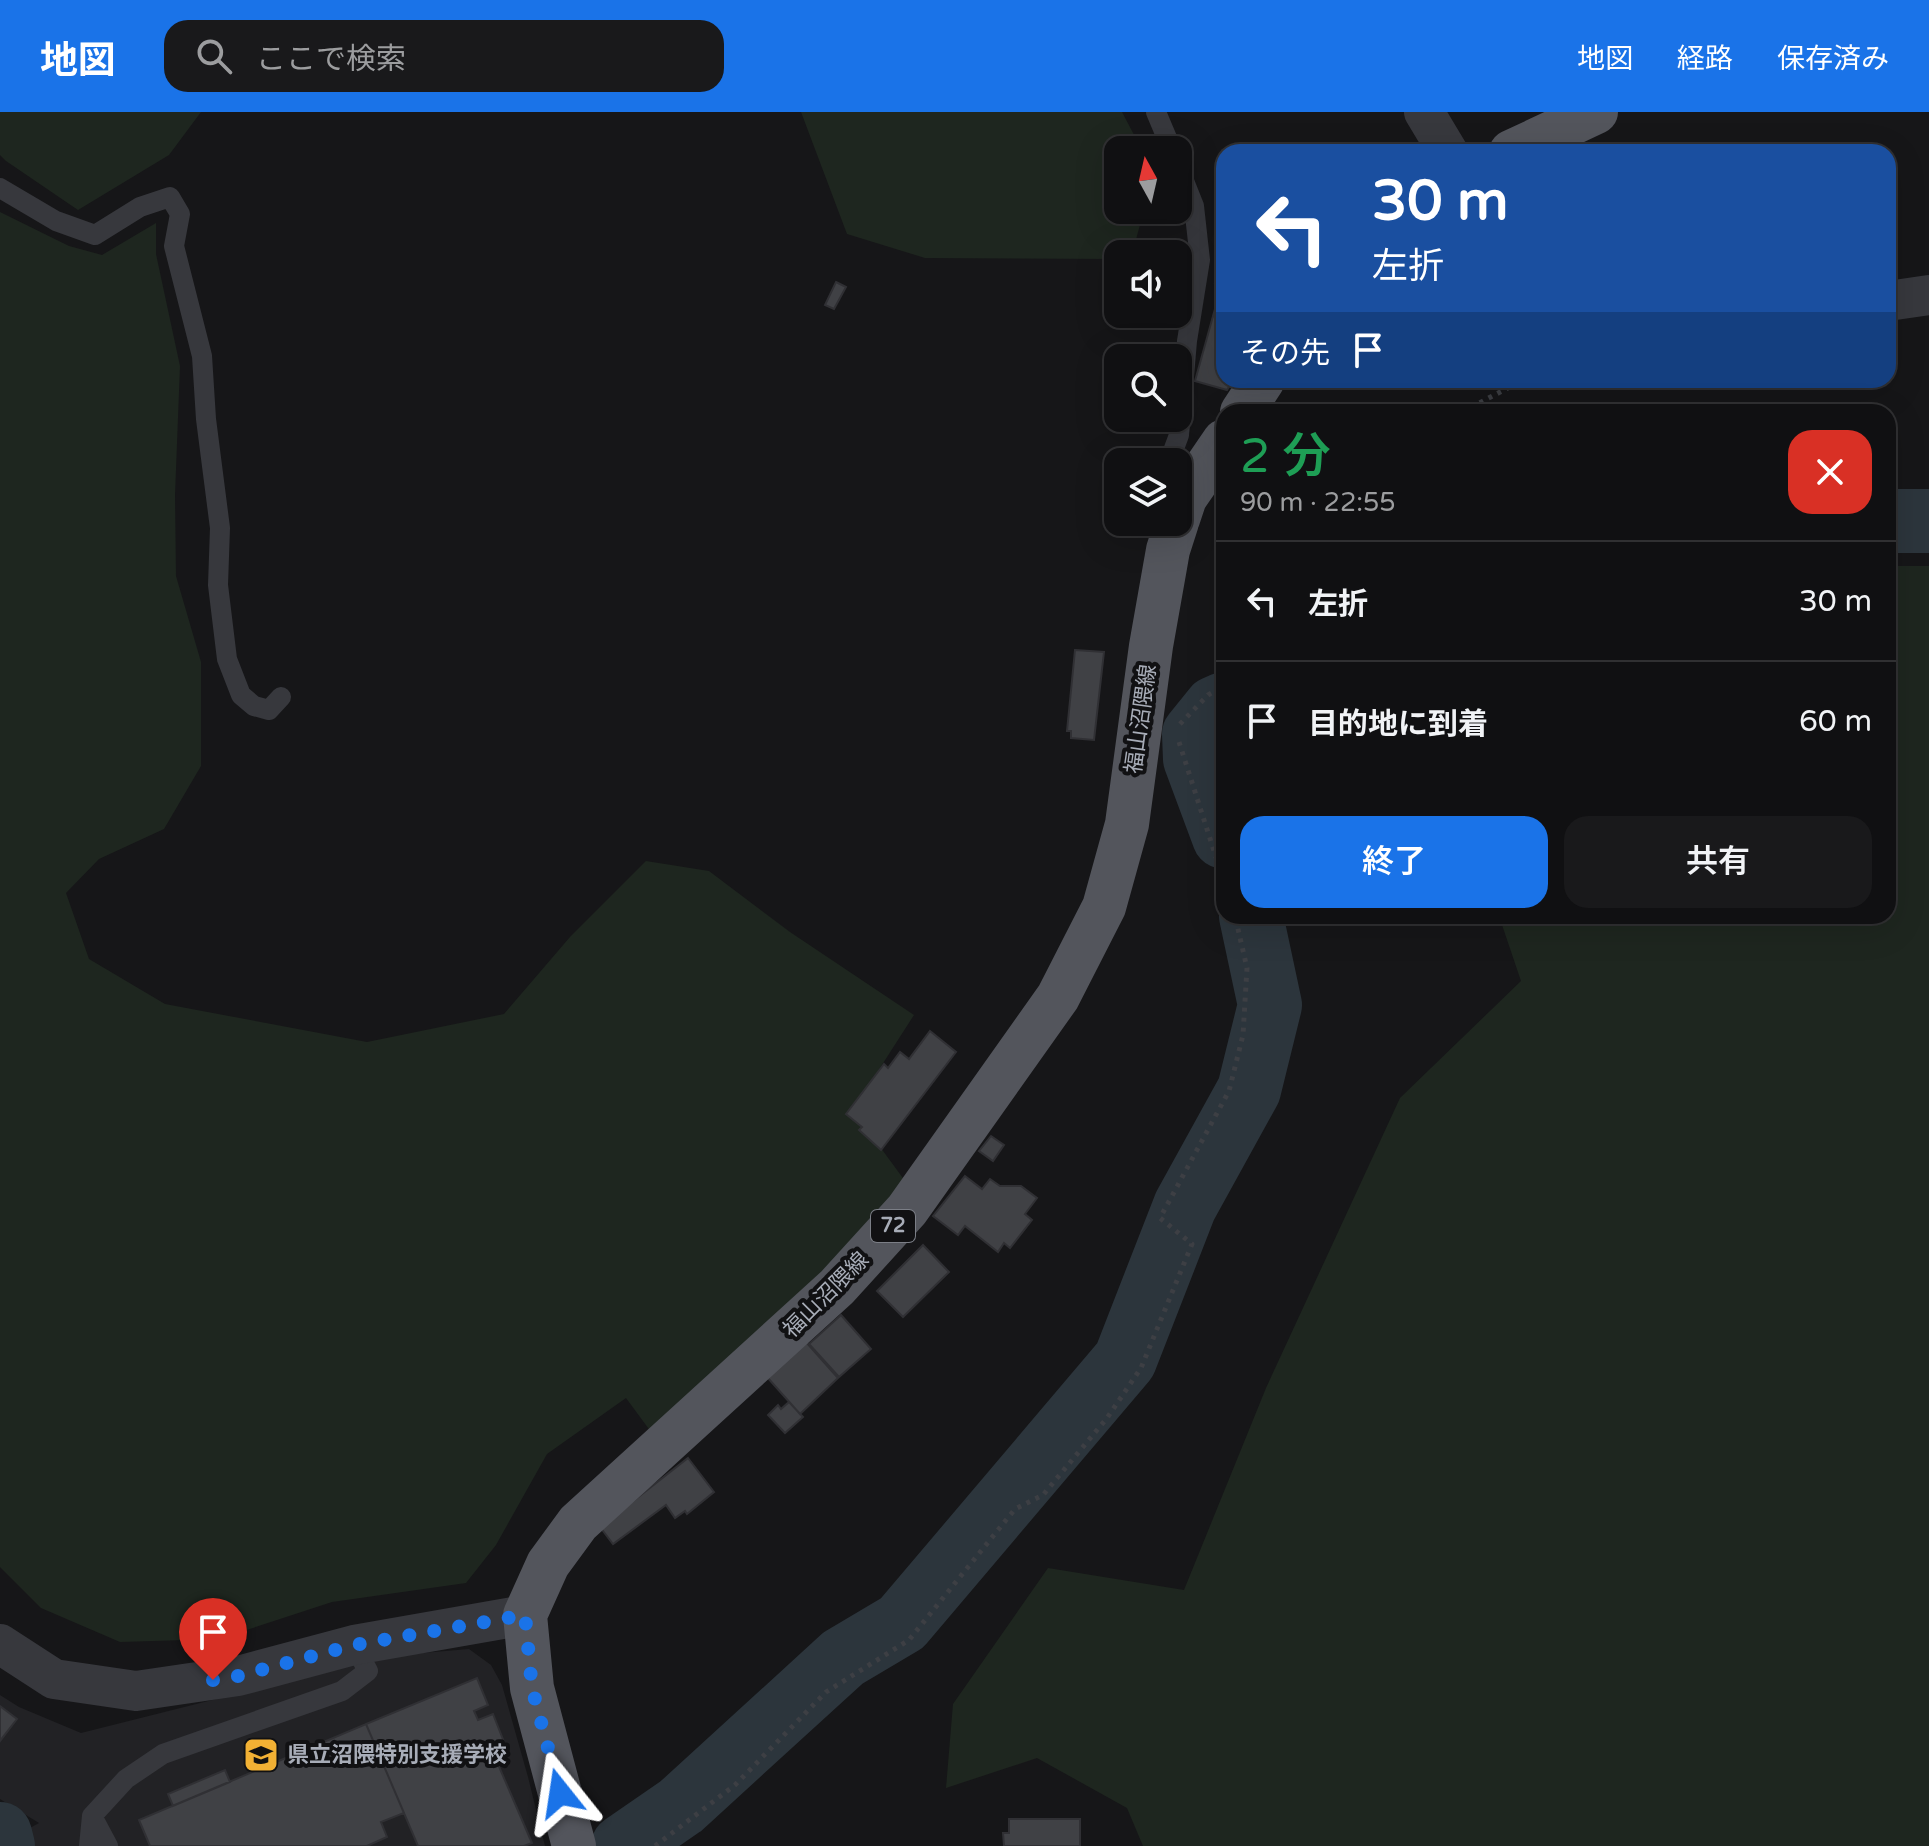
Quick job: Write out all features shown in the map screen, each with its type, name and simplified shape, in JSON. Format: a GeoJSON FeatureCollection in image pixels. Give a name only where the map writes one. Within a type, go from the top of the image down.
{"type":"FeatureCollection","features":[{"type":"Feature","properties":{"kind":"main road"},"geometry":{"type":"LineString","coordinates":[[1528,144],[1596,112]]}},
{"type":"Feature","properties":{"kind":"main road","name":"福山沼隈線"},"geometry":{"type":"LineString","coordinates":[[1192,488],[1216,453]]}},
{"type":"Feature","properties":{"kind":"main road","name":"福山沼隈線"},"geometry":{"type":"LineString","coordinates":[[574,1846],[532,1688],[525,1615],[548,1564],[578,1523],[837,1287],[907,1210],[1058,997],[1104,907],[1127,824],[1169,536]]}},
{"type":"Feature","properties":{"kind":"street"},"geometry":{"type":"LineString","coordinates":[[1424,112],[1443,144]]}},
{"type":"Feature","properties":{"kind":"street"},"geometry":{"type":"LineString","coordinates":[[1896,300],[1929,295]]}},
{"type":"Feature","properties":{"kind":"street"},"geometry":{"type":"LineString","coordinates":[[0,1644],[54,1679],[136,1691],[238,1676],[354,1645],[525,1615]]}},
{"type":"Feature","properties":{"kind":"lane"},"geometry":{"type":"LineString","coordinates":[[1156,112],[1166,136]]}},
{"type":"Feature","properties":{"kind":"lane"},"geometry":{"type":"LineString","coordinates":[[0,188],[56,221],[95,235],[140,207],[170,197],[180,214],[174,246],[202,356],[206,419],[220,528],[218,585],[227,659],[241,695],[254,706],[269,710],[281,697]]}},
{"type":"Feature","properties":{"kind":"lane"},"geometry":{"type":"LineString","coordinates":[[1174,448],[1179,435],[1187,341],[1200,260],[1192,201]]}},
{"type":"Feature","properties":{"kind":"lane"},"geometry":{"type":"LineString","coordinates":[[89,1846],[92,1816],[126,1779],[163,1754],[342,1691],[368,1671],[354,1645]]}},
{"type":"Feature","properties":{"kind":"lane"},"geometry":{"type":"LineString","coordinates":[[92,1816],[108,1846]]}},
{"type":"Feature","properties":{"kind":"path"},"geometry":{"type":"LineString","coordinates":[[1477,404],[1508,388]]}},
{"type":"Feature","properties":{"kind":"path"},"geometry":{"type":"LineString","coordinates":[[1176,729],[1216,690]]}},
{"type":"Feature","properties":{"kind":"path"},"geometry":{"type":"LineString","coordinates":[[1175,719],[1216,856]]}},
{"type":"Feature","properties":{"kind":"path"},"geometry":{"type":"LineString","coordinates":[[655,1846],[735,1785],[826,1692],[909,1640],[1015,1509],[1043,1495],[1107,1418],[1141,1368],[1192,1244],[1160,1218],[1229,1091],[1243,1035],[1247,968],[1237,924]]}},
{"type":"Feature","properties":{"kind":"shaded area"},"geometry":{"type":"Polygon","coordinates":[[[0,112],[201,112],[169,155],[78,210],[0,155],[0,112]]]}},
{"type":"Feature","properties":{"kind":"shaded area"},"geometry":{"type":"Polygon","coordinates":[[[801,112],[1122,112],[1135,136],[1104,136],[1104,224],[1140,224],[1136,240],[1104,240],[1104,259],[925,258],[847,234],[801,112]]]}},
{"type":"Feature","properties":{"kind":"shaded area"},"geometry":{"type":"Polygon","coordinates":[[[0,212],[69,246],[102,255],[156,223],[156,254],[180,366],[175,495],[176,576],[201,662],[201,766],[164,829],[99,859],[66,893],[89,959],[165,1004],[367,1042],[504,1014],[570,937],[646,861],[709,871],[790,932],[914,1015],[853,1110],[908,1185],[850,1250],[654,1436],[626,1398],[547,1454],[496,1545],[466,1583],[332,1602],[219,1639],[120,1642],[41,1608],[0,1567],[0,212]]]}},
{"type":"Feature","properties":{"kind":"shaded area"},"geometry":{"type":"Polygon","coordinates":[[[1896,566],[1929,566],[1929,1846],[1143,1846],[1127,1808],[1037,1758],[946,1788],[953,1704],[1048,1568],[1184,1590],[1266,1388],[1400,1098],[1521,981],[1502,924],[1896,924],[1896,566]]]}},
{"type":"Feature","properties":{"kind":"shaded area","name":"県立沼隈特別支援学校"},"geometry":{"type":"Polygon","coordinates":[[[469,1649],[491,1665],[502,1685],[545,1846],[22,1846],[21,1833],[39,1823],[0,1799],[0,1695],[19,1707],[81,1733],[387,1656],[469,1649]]]}},
{"type":"Feature","properties":{"kind":"building"},"geometry":{"type":"Polygon","coordinates":[[[836,282],[846,287],[834,309],[825,305],[836,282]]]}},
{"type":"Feature","properties":{"kind":"building"},"geometry":{"type":"Polygon","coordinates":[[[1213,316],[1216,317],[1216,387],[1195,381],[1213,316]]]}},
{"type":"Feature","properties":{"kind":"building"},"geometry":{"type":"Polygon","coordinates":[[[1075,650],[1104,652],[1094,740],[1071,738],[1071,731],[1067,731],[1075,650]]]}},
{"type":"Feature","properties":{"kind":"building"},"geometry":{"type":"Polygon","coordinates":[[[930,1031],[956,1052],[881,1150],[859,1130],[862,1127],[846,1114],[884,1064],[888,1068],[900,1052],[909,1059],[930,1031]]]}},
{"type":"Feature","properties":{"kind":"building"},"geometry":{"type":"Polygon","coordinates":[[[991,1136],[1004,1145],[993,1161],[979,1151],[991,1136]]]}},
{"type":"Feature","properties":{"kind":"building"},"geometry":{"type":"Polygon","coordinates":[[[965,1176],[982,1189],[990,1179],[1000,1186],[1021,1186],[1037,1198],[1025,1214],[1032,1220],[1010,1248],[1004,1243],[998,1252],[965,1226],[958,1235],[933,1216],[965,1176]]]}},
{"type":"Feature","properties":{"kind":"building"},"geometry":{"type":"Polygon","coordinates":[[[923,1245],[949,1272],[903,1317],[877,1291],[923,1245]]]}},
{"type":"Feature","properties":{"kind":"building"},"geometry":{"type":"Polygon","coordinates":[[[841,1315],[871,1349],[839,1377],[809,1344],[841,1315]]]}},
{"type":"Feature","properties":{"kind":"building"},"geometry":{"type":"Polygon","coordinates":[[[806,1342],[838,1378],[800,1414],[767,1377],[806,1342]]]}},
{"type":"Feature","properties":{"kind":"building"},"geometry":{"type":"Polygon","coordinates":[[[789,1402],[803,1417],[785,1433],[768,1415],[778,1405],[781,1409],[789,1402]]]}},
{"type":"Feature","properties":{"kind":"building"},"geometry":{"type":"Polygon","coordinates":[[[688,1458],[714,1492],[687,1514],[685,1511],[675,1518],[666,1505],[613,1544],[600,1527],[688,1458]]]}},
{"type":"Feature","properties":{"kind":"building"},"geometry":{"type":"Polygon","coordinates":[[[477,1678],[488,1705],[474,1711],[478,1720],[493,1714],[504,1742],[491,1748],[532,1843],[524,1846],[418,1846],[366,1724],[477,1678]]]}},
{"type":"Feature","properties":{"kind":"building"},"geometry":{"type":"Polygon","coordinates":[[[0,1706],[17,1719],[0,1741],[0,1706]]]}},
{"type":"Feature","properties":{"kind":"building"},"geometry":{"type":"Polygon","coordinates":[[[366,1724],[404,1813],[381,1822],[387,1837],[367,1846],[150,1846],[139,1820],[366,1724]]]}},
{"type":"Feature","properties":{"kind":"building"},"geometry":{"type":"Polygon","coordinates":[[[225,1770],[230,1782],[173,1806],[168,1794],[225,1770]]]}},
{"type":"Feature","properties":{"kind":"building"},"geometry":{"type":"Polygon","coordinates":[[[1009,1819],[1080,1819],[1080,1846],[1004,1846],[1003,1833],[1009,1833],[1009,1819]]]}},
{"type":"Feature","properties":{"kind":"waterway"},"geometry":{"type":"LineString","coordinates":[[1896,521],[1929,521]]}},
{"type":"Feature","properties":{"kind":"waterway"},"geometry":{"type":"LineString","coordinates":[[1216,708],[1194,734],[1195,759],[1216,815]]}},
{"type":"Feature","properties":{"kind":"waterway"},"geometry":{"type":"LineString","coordinates":[[623,1846],[681,1806],[843,1658],[902,1623],[1125,1360],[1185,1206],[1249,1090],[1270,1005],[1253,924]]}},
{"type":"Feature","properties":{"kind":"waterway"},"geometry":{"type":"LineString","coordinates":[[0,1834],[3,1846]]}},
{"type":"Feature","properties":{"kind":"place","name":"県立沼隈特別支援学校"},"geometry":{"type":"Point","coordinates":[261,1755]}},
{"type":"Feature","properties":{"kind":"route"},"geometry":{"type":"LineString","coordinates":[[213,1680],[354,1645],[525,1615],[532,1688],[560,1793]]}}]}
